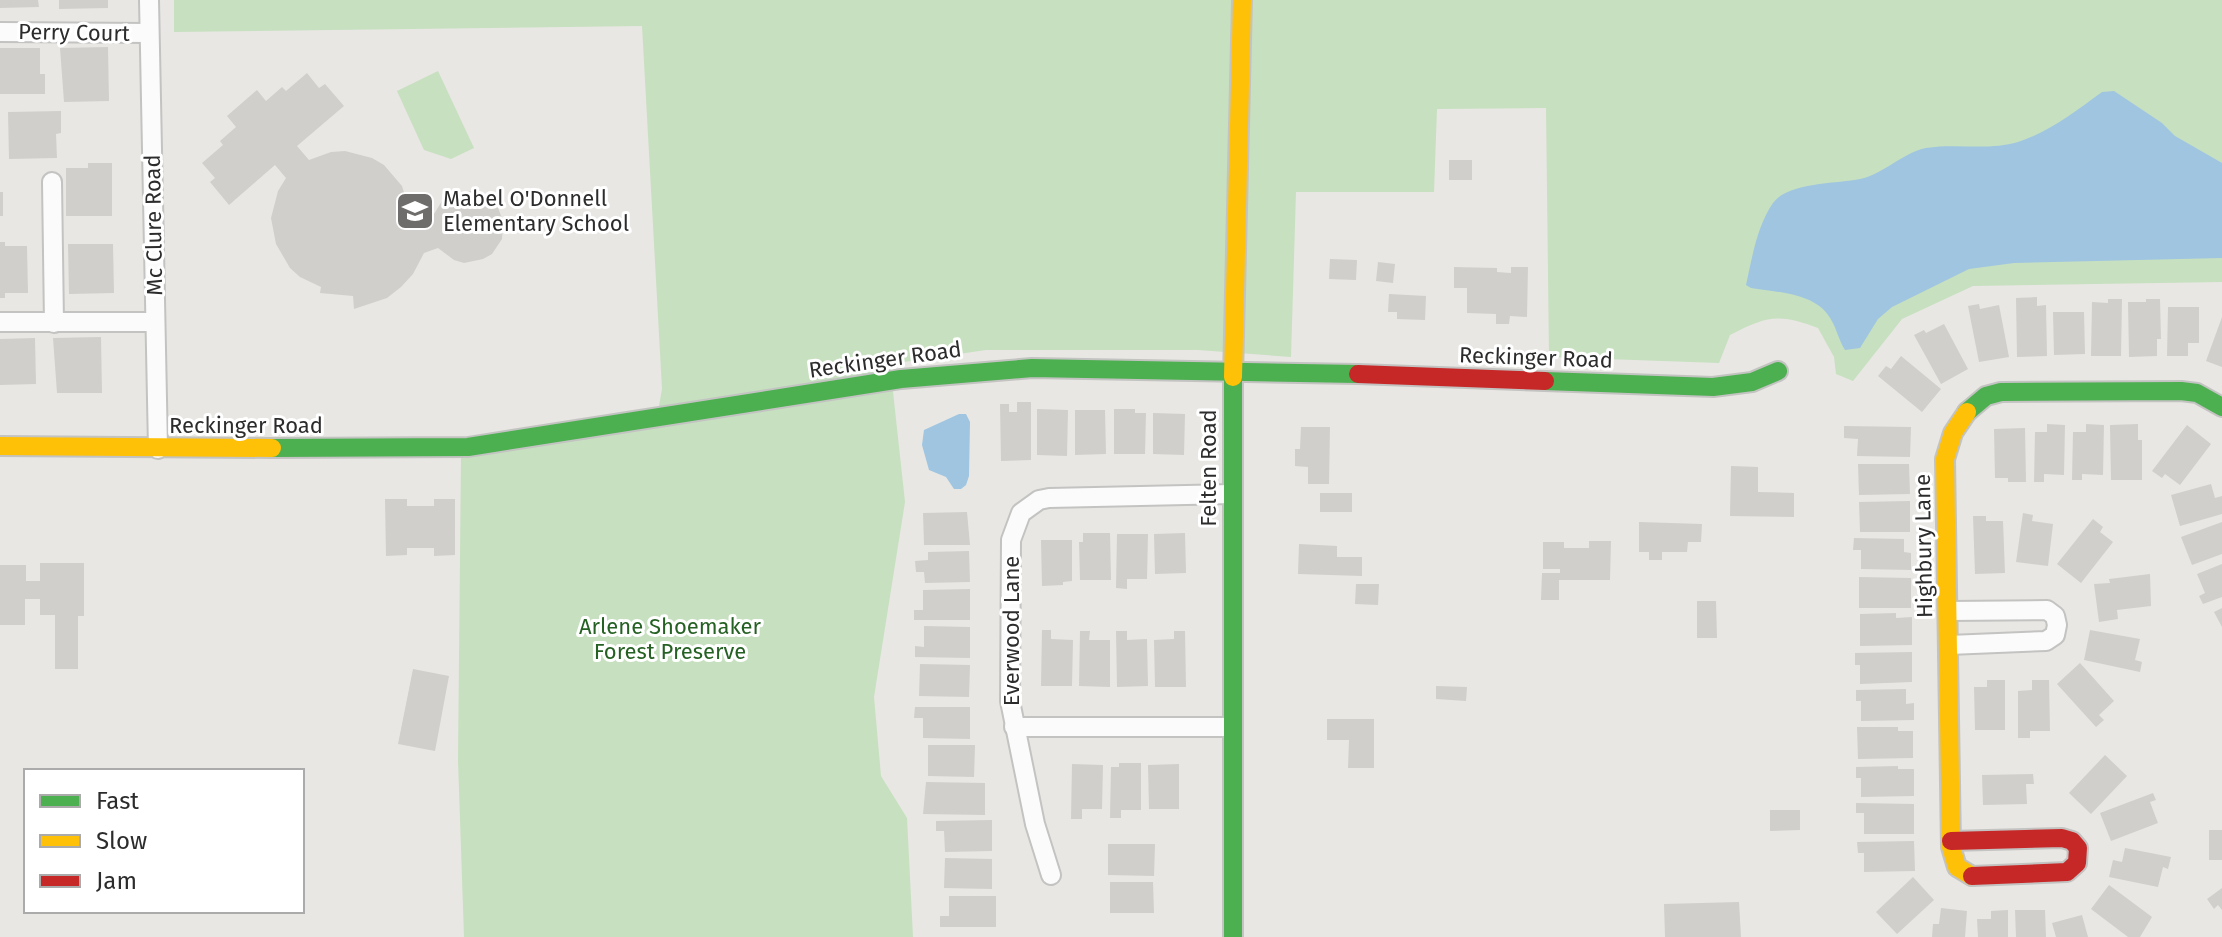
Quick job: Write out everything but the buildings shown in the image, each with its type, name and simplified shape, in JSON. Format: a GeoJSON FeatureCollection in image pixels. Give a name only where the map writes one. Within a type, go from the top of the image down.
{"type":"FeatureCollection","features":[{"type":"Feature","properties":{"kind":"street","name":"Mc Clure Road"},"geometry":{"type":"LineString","coordinates":[[149,0],[158,449]]}},
{"type":"Feature","properties":{"kind":"street","name":"Felten Road"},"geometry":{"type":"LineString","coordinates":[[1233,937],[1233,370],[1242,0]]}},
{"type":"Feature","properties":{"kind":"street","name":"Perry Court"},"geometry":{"type":"LineString","coordinates":[[0,32],[149,33]]}},
{"type":"Feature","properties":{"kind":"street"},"geometry":{"type":"LineString","coordinates":[[52,182],[54,323]]}},
{"type":"Feature","properties":{"kind":"street"},"geometry":{"type":"LineString","coordinates":[[0,322],[155,322]]}},
{"type":"Feature","properties":{"kind":"street","name":"Reckinger Road"},"geometry":{"type":"LineString","coordinates":[[0,446],[158,449],[468,447],[953,373],[1032,368],[1233,370],[1713,387],[1752,382],[1778,371]]}},
{"type":"Feature","properties":{"kind":"street","name":"Highbury Lane"},"geometry":{"type":"LineString","coordinates":[[1951,848],[1945,459],[1961,418],[1986,396],[2001,392],[2181,391],[2197,393],[2222,407]]}},
{"type":"Feature","properties":{"kind":"street","name":"Everwood Lane"},"geometry":{"type":"LineString","coordinates":[[1051,875],[1035,824],[1010,701],[1010,557],[1011,540],[1021,513],[1039,500],[1065,496],[1232,494]]}},
{"type":"Feature","properties":{"kind":"street"},"geometry":{"type":"LineString","coordinates":[[1949,611],[2047,610],[2055,616],[2057,625],[2055,635],[2046,641],[1949,645]]}},
{"type":"Feature","properties":{"kind":"street","name":"Everwood Lane"},"geometry":{"type":"LineString","coordinates":[[1014,727],[1232,727]]}},
{"type":"Feature","properties":{"kind":"street"},"geometry":{"type":"LineString","coordinates":[[2062,838],[2072,841],[2078,848],[2077,863],[2067,872],[1971,876],[1955,867],[1951,848],[2062,838]]}},
{"type":"Feature","properties":{"kind":"green space","name":"Arlene Shoemaker Forest Preserve"},"geometry":{"type":"Polygon","coordinates":[[[174,0],[2222,0],[2222,282],[1973,286],[1902,319],[1853,381],[1836,374],[1834,357],[1818,328],[1782,319],[1764,320],[1730,335],[1719,363],[1549,357],[1546,108],[1437,109],[1434,192],[1296,192],[1291,357],[1198,350],[986,350],[890,364],[905,502],[874,697],[881,776],[907,818],[913,937],[464,937],[458,760],[461,455],[655,428],[662,389],[642,26],[174,32],[174,0]]]}},
{"type":"Feature","properties":{"kind":"green space"},"geometry":{"type":"Polygon","coordinates":[[[438,71],[474,148],[451,159],[424,150],[397,91],[438,71]]]}},
{"type":"Feature","properties":{"kind":"water"},"geometry":{"type":"Polygon","coordinates":[[[2114,91],[2162,123],[2175,136],[2222,163],[2222,258],[2014,263],[1969,269],[1892,307],[1878,319],[1860,348],[1845,350],[1831,319],[1813,302],[1746,285],[1763,222],[1780,196],[1801,187],[1860,179],[1926,148],[1995,146],[2018,142],[2051,127],[2102,92],[2114,91]]]}},
{"type":"Feature","properties":{"kind":"water"},"geometry":{"type":"Polygon","coordinates":[[[959,414],[966,414],[970,422],[969,476],[966,485],[954,489],[946,477],[929,470],[922,445],[924,430],[959,414]]]}},
{"type":"Feature","properties":{"kind":"traffic: fast"},"geometry":{"type":"LineString","coordinates":[[272,448],[468,447],[901,379],[1032,368],[1358,374]]}},
{"type":"Feature","properties":{"kind":"traffic: fast"},"geometry":{"type":"LineString","coordinates":[[1545,381],[1713,387],[1752,382],[1778,371]]}},
{"type":"Feature","properties":{"kind":"traffic: fast"},"geometry":{"type":"LineString","coordinates":[[1233,377],[1233,937]]}},
{"type":"Feature","properties":{"kind":"traffic: fast"},"geometry":{"type":"LineString","coordinates":[[1967,412],[1986,396],[2001,392],[2181,391],[2197,393],[2222,407]]}},
{"type":"Feature","properties":{"kind":"traffic: slow"},"geometry":{"type":"LineString","coordinates":[[1233,377],[1242,0]]}},
{"type":"Feature","properties":{"kind":"traffic: slow"},"geometry":{"type":"LineString","coordinates":[[1967,412],[1953,433],[1945,459],[1951,847],[1957,867],[1972,876]]}},
{"type":"Feature","properties":{"kind":"traffic: slow"},"geometry":{"type":"LineString","coordinates":[[0,446],[272,448]]}},
{"type":"Feature","properties":{"kind":"traffic: jam"},"geometry":{"type":"LineString","coordinates":[[1358,374],[1545,381]]}},
{"type":"Feature","properties":{"kind":"traffic: jam"},"geometry":{"type":"LineString","coordinates":[[1951,841],[2062,838],[2072,841],[2078,848],[2077,863],[2067,872],[1972,876]]}},
{"type":"Feature","properties":{"kind":"place","name":"Mabel O'Donnell Elementary School"},"geometry":{"type":"Point","coordinates":[415,211]}}]}
